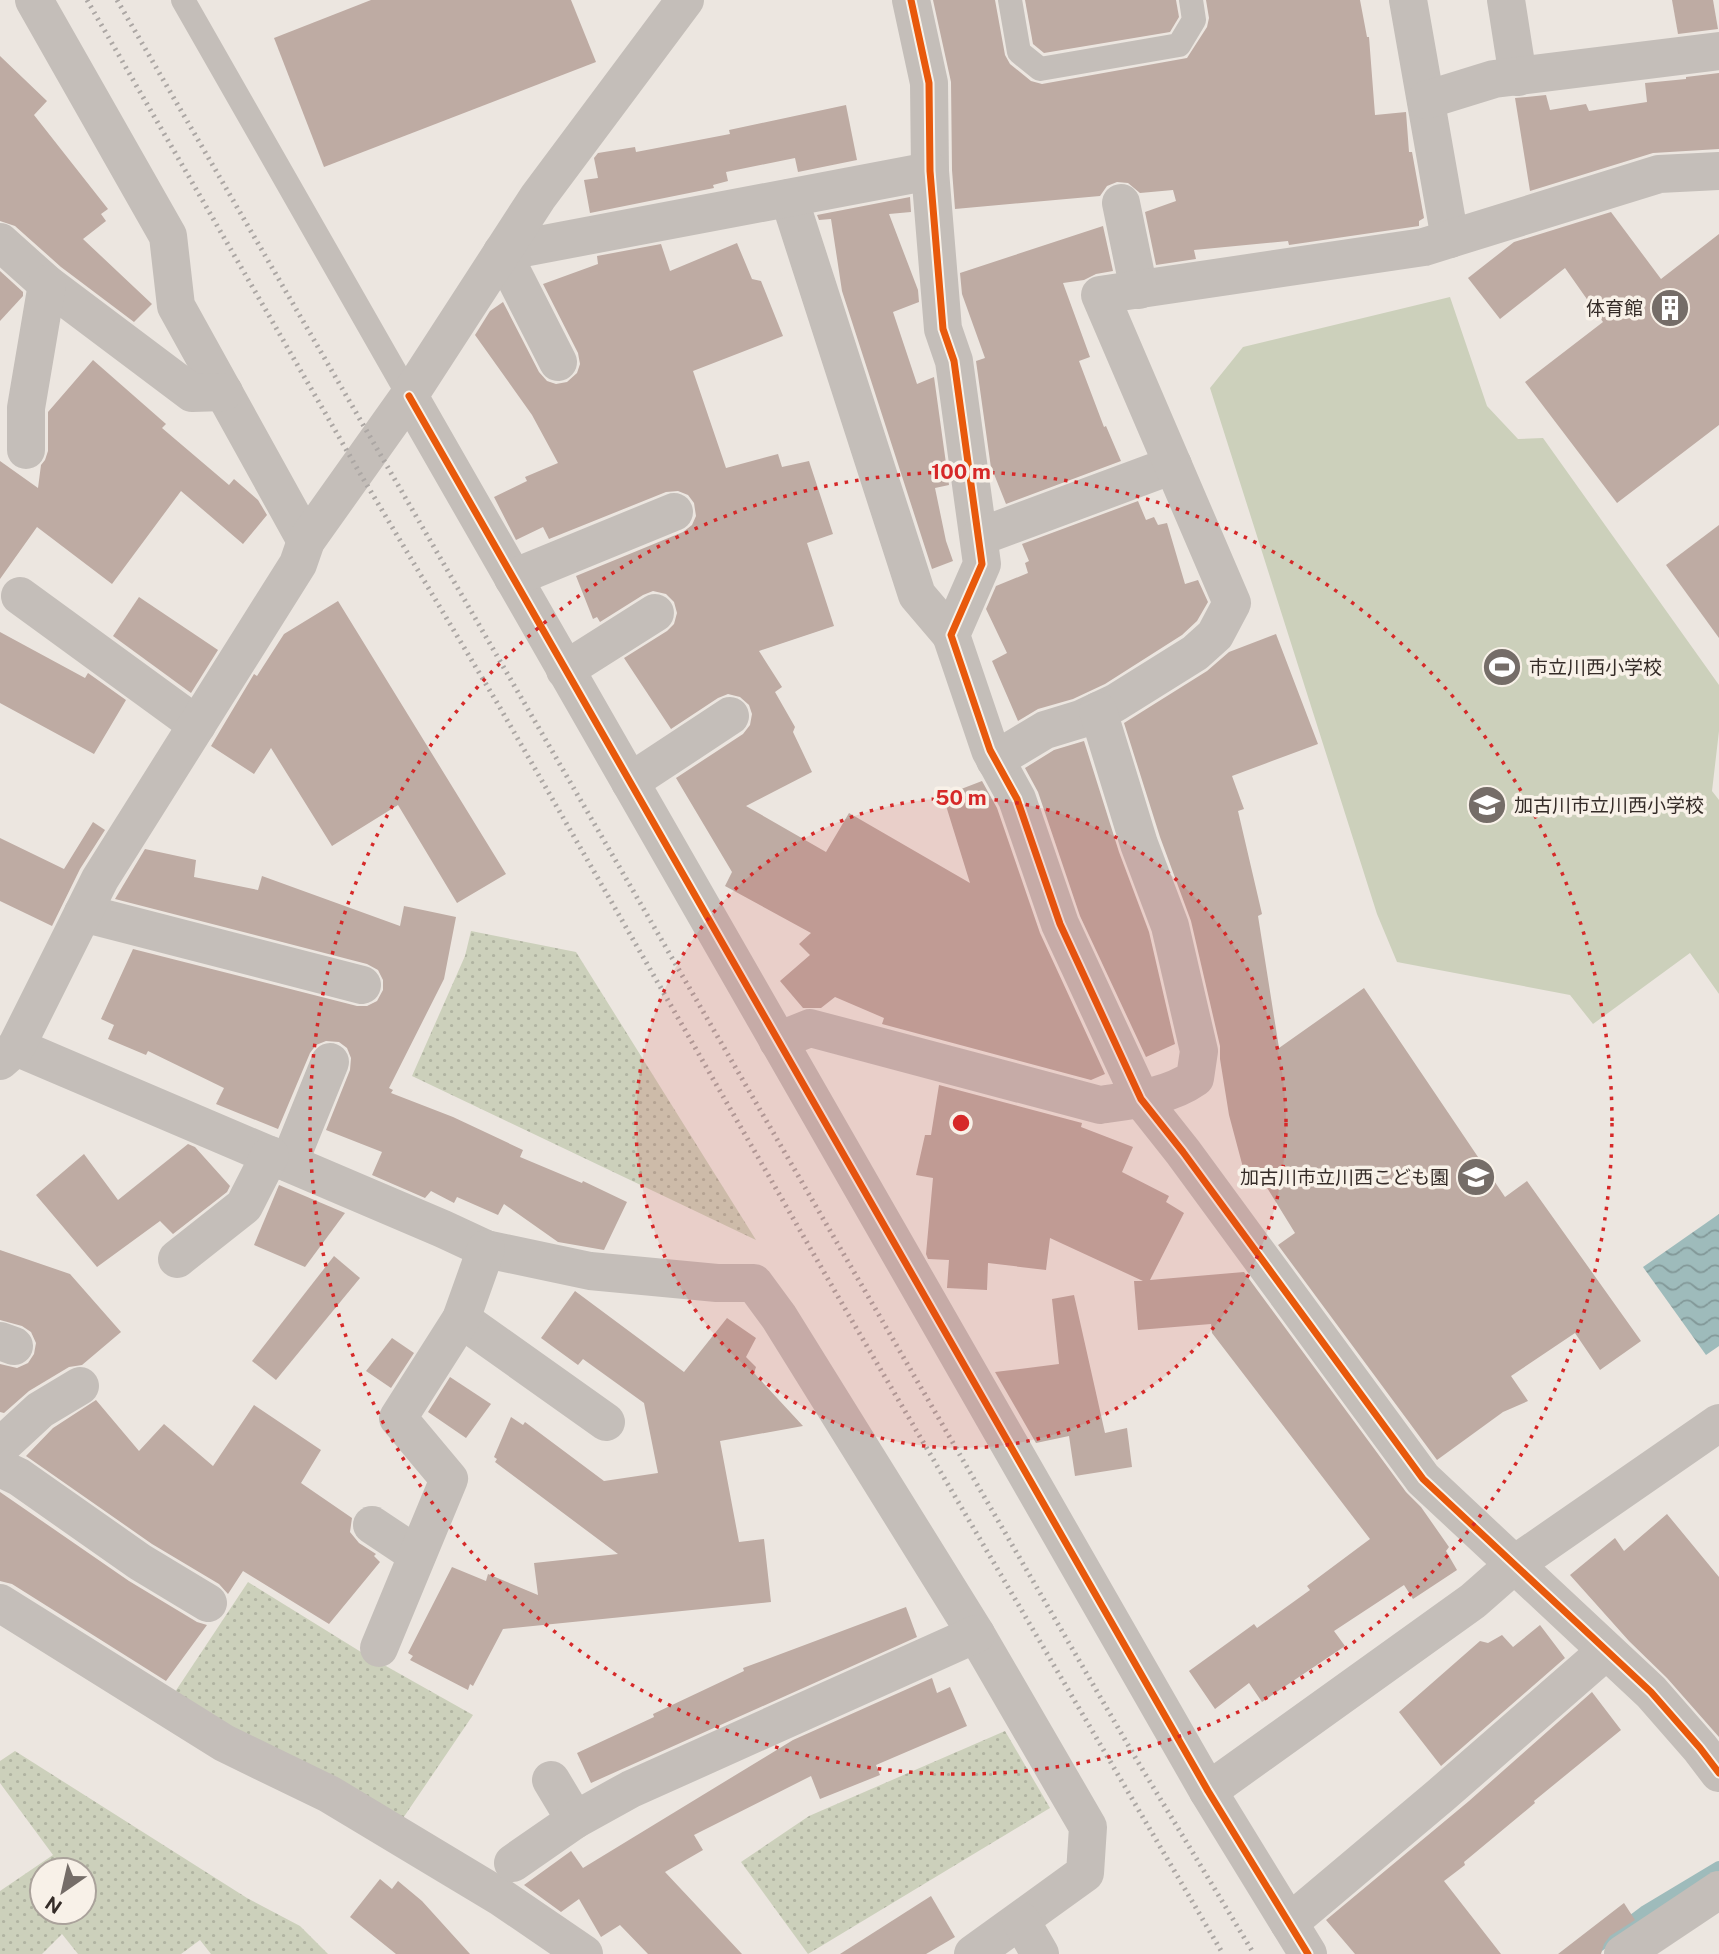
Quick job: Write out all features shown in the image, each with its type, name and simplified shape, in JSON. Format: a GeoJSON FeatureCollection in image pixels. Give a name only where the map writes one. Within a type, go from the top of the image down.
{"type":"FeatureCollection","features":[{"type":"Feature","properties":{"kind":"street"},"geometry":{"type":"LineString","coordinates":[[34,0],[168,236],[176,306],[306,541]]}},
{"type":"Feature","properties":{"kind":"street"},"geometry":{"type":"LineString","coordinates":[[685,0],[538,197],[409,396],[306,541],[298,564],[100,879],[8,1054],[279,1159],[443,1228],[486,1250],[590,1271],[717,1283],[754,1283],[779,1317],[976,1634],[1088,1826],[1085,1873],[973,1954]]}},
{"type":"Feature","properties":{"kind":"street"},"geometry":{"type":"LineString","coordinates":[[911,0],[929,83],[930,171],[943,329],[954,361],[982,564],[951,635]]}},
{"type":"Feature","properties":{"kind":"street"},"geometry":{"type":"LineString","coordinates":[[1408,0],[1450,239]]}},
{"type":"Feature","properties":{"kind":"street"},"geometry":{"type":"LineString","coordinates":[[1506,0],[1518,76]]}},
{"type":"Feature","properties":{"kind":"street"},"geometry":{"type":"LineString","coordinates":[[1426,100],[1494,79],[1719,51]]}},
{"type":"Feature","properties":{"kind":"street"},"geometry":{"type":"LineString","coordinates":[[502,252],[930,171]]}},
{"type":"Feature","properties":{"kind":"street"},"geometry":{"type":"LineString","coordinates":[[995,760],[1045,730],[1115,703],[1195,653],[1215,635],[1232,603],[1100,295],[1424,247],[1659,174],[1719,171]]}},
{"type":"Feature","properties":{"kind":"street"},"geometry":{"type":"LineString","coordinates":[[789,198],[917,595],[951,635],[995,760],[1017,799],[1060,924],[1141,1099],[1183,1152],[1423,1479],[1605,1652],[1651,1692],[1719,1773]]}},
{"type":"Feature","properties":{"kind":"street"},"geometry":{"type":"LineString","coordinates":[[1121,203],[1139,290]]}},
{"type":"Feature","properties":{"kind":"street"},"geometry":{"type":"LineString","coordinates":[[0,242],[47,284],[192,393],[223,392]]}},
{"type":"Feature","properties":{"kind":"street"},"geometry":{"type":"LineString","coordinates":[[502,252],[558,362]]}},
{"type":"Feature","properties":{"kind":"street"},"geometry":{"type":"LineString","coordinates":[[26,450],[26,408],[47,284]]}},
{"type":"Feature","properties":{"kind":"street"},"geometry":{"type":"LineString","coordinates":[[409,396],[1208,1791],[1299,1938],[1441,1795],[1605,1652]]}},
{"type":"Feature","properties":{"kind":"street"},"geometry":{"type":"LineString","coordinates":[[979,537],[1173,465]]}},
{"type":"Feature","properties":{"kind":"street"},"geometry":{"type":"LineString","coordinates":[[513,579],[674,512]]}},
{"type":"Feature","properties":{"kind":"street"},"geometry":{"type":"LineString","coordinates":[[20,596],[197,725]]}},
{"type":"Feature","properties":{"kind":"street"},"geometry":{"type":"LineString","coordinates":[[565,670],[655,613]]}},
{"type":"Feature","properties":{"kind":"street"},"geometry":{"type":"LineString","coordinates":[[778,1041],[810,1028],[1100,1105],[1141,1099],[1181,1088],[1195,1078],[1199,1051],[1170,926],[1139,845],[1098,711]]}},
{"type":"Feature","properties":{"kind":"street"},"geometry":{"type":"LineString","coordinates":[[630,782],[730,716]]}},
{"type":"Feature","properties":{"kind":"street"},"geometry":{"type":"LineString","coordinates":[[83,913],[362,985]]}},
{"type":"Feature","properties":{"kind":"street"},"geometry":{"type":"LineString","coordinates":[[177,1259],[244,1206],[279,1159],[330,1062]]}},
{"type":"Feature","properties":{"kind":"street"},"geometry":{"type":"LineString","coordinates":[[379,1648],[449,1479],[398,1418],[460,1319],[486,1250]]}},
{"type":"Feature","properties":{"kind":"street"},"geometry":{"type":"LineString","coordinates":[[460,1319],[606,1422]]}},
{"type":"Feature","properties":{"kind":"street"},"geometry":{"type":"LineString","coordinates":[[0,1447],[40,1410],[80,1387]]}},
{"type":"Feature","properties":{"kind":"street"},"geometry":{"type":"LineString","coordinates":[[1208,1791],[1473,1601],[1515,1564],[1719,1423]]}},
{"type":"Feature","properties":{"kind":"street"},"geometry":{"type":"LineString","coordinates":[[0,1468],[19,1477],[140,1562],[208,1603]]}},
{"type":"Feature","properties":{"kind":"street"},"geometry":{"type":"LineString","coordinates":[[372,1525],[417,1555]]}},
{"type":"Feature","properties":{"kind":"street"},"geometry":{"type":"LineString","coordinates":[[0,1603],[224,1743],[329,1794],[502,1898],[584,1954]]}},
{"type":"Feature","properties":{"kind":"street"},"geometry":{"type":"LineString","coordinates":[[513,1863],[575,1820],[631,1789],[976,1634]]}},
{"type":"Feature","properties":{"kind":"street"},"geometry":{"type":"LineString","coordinates":[[551,1780],[575,1820]]}},
{"type":"Feature","properties":{"kind":"street"},"geometry":{"type":"LineString","coordinates":[[1623,1954],[1719,1890]]}},
{"type":"Feature","properties":{"kind":"street"},"geometry":{"type":"LineString","coordinates":[[1021,1921],[1040,1954]]}},
{"type":"Feature","properties":{"kind":"lane"},"geometry":{"type":"LineString","coordinates":[[184,0],[409,396]]}},
{"type":"Feature","properties":{"kind":"lane"},"geometry":{"type":"LineString","coordinates":[[1010,0],[1019,52],[1040,69],[1179,45],[1194,20],[1191,0]]}},
{"type":"Feature","properties":{"kind":"green space","name":"市立川西小学校"},"geometry":{"type":"Polygon","coordinates":[[[1450,297],[1487,406],[1518,439],[1543,438],[1719,685],[1719,731],[1712,791],[1719,800],[1719,994],[1690,953],[1593,1024],[1570,995],[1397,962],[1377,914],[1210,388],[1243,347],[1450,297]]]}},
{"type":"Feature","properties":{"kind":"green space"},"geometry":{"type":"Polygon","coordinates":[[[471,931],[576,952],[756,1240],[412,1076],[465,956],[471,931]]]}},
{"type":"Feature","properties":{"kind":"green space"},"geometry":{"type":"Polygon","coordinates":[[[248,1582],[361,1652],[473,1715],[397,1827],[169,1701],[248,1582]]]}},
{"type":"Feature","properties":{"kind":"green space"},"geometry":{"type":"Polygon","coordinates":[[[1005,1731],[1050,1808],[808,1954],[741,1862],[809,1816],[1005,1731]]]}},
{"type":"Feature","properties":{"kind":"green space"},"geometry":{"type":"Polygon","coordinates":[[[15,1751],[247,1898],[300,1926],[328,1954],[211,1954],[200,1940],[181,1954],[78,1954],[62,1934],[42,1954],[0,1954],[0,1891],[28,1872],[28,1926],[98,1926],[98,1856],[52,1856],[0,1783],[0,1761],[15,1751]]]}},
{"type":"Feature","properties":{"kind":"water"},"geometry":{"type":"Polygon","coordinates":[[[1719,1214],[1719,1346],[1706,1355],[1643,1267],[1719,1214]]]}},
{"type":"Feature","properties":{"kind":"building"},"geometry":{"type":"Polygon","coordinates":[[[371,0],[571,0],[596,62],[324,167],[274,38],[371,0]]]}},
{"type":"Feature","properties":{"kind":"building"},"geometry":{"type":"Polygon","coordinates":[[[933,0],[995,0],[1005,55],[1010,64],[1031,81],[1042,84],[1187,58],[1207,27],[1209,18],[1206,0],[1360,0],[1369,37],[1375,115],[1406,112],[1409,152],[1412,152],[1424,218],[1419,221],[1419,226],[1289,245],[1288,241],[1194,250],[1196,259],[1156,265],[1145,212],[1176,201],[1173,190],[1140,193],[1128,183],[1117,182],[1107,186],[1100,196],[955,209],[951,82],[933,0]]]}},
{"type":"Feature","properties":{"kind":"building"},"geometry":{"type":"Polygon","coordinates":[[[1025,0],[1176,0],[1179,17],[1170,32],[1044,53],[1033,44],[1025,0]]]}},
{"type":"Feature","properties":{"kind":"building"},"geometry":{"type":"Polygon","coordinates":[[[1672,0],[1713,0],[1718,29],[1678,34],[1672,0]]]}},
{"type":"Feature","properties":{"kind":"building"},"geometry":{"type":"Polygon","coordinates":[[[0,56],[47,101],[34,115],[108,209],[101,214],[106,221],[83,239],[152,304],[134,322],[61,267],[15,226],[0,221],[0,56]]]}},
{"type":"Feature","properties":{"kind":"building"},"geometry":{"type":"Polygon","coordinates":[[[1719,73],[1719,149],[1653,153],[1530,191],[1515,98],[1546,95],[1550,110],[1586,104],[1589,111],[1647,102],[1645,83],[1719,73]]]}},
{"type":"Feature","properties":{"kind":"building"},"geometry":{"type":"Polygon","coordinates":[[[846,105],[857,160],[798,172],[795,158],[726,172],[728,181],[713,185],[714,188],[590,213],[584,180],[598,178],[594,158],[598,153],[635,147],[636,152],[730,134],[729,130],[846,105]]]}},
{"type":"Feature","properties":{"kind":"building"},"geometry":{"type":"Polygon","coordinates":[[[910,197],[911,212],[889,214],[918,290],[919,302],[893,312],[917,384],[934,377],[949,485],[935,488],[953,561],[932,569],[842,291],[831,219],[819,220],[817,215],[910,197]]]}},
{"type":"Feature","properties":{"kind":"building","name":"体育館"},"geometry":{"type":"Polygon","coordinates":[[[1611,212],[1661,279],[1719,234],[1719,425],[1617,503],[1525,382],[1603,322],[1565,268],[1500,319],[1468,278],[1514,242],[1611,212]]]}},
{"type":"Feature","properties":{"kind":"building"},"geometry":{"type":"Polygon","coordinates":[[[1103,226],[1113,271],[1063,283],[1090,357],[1079,361],[1104,427],[1106,426],[1121,461],[1006,504],[994,474],[992,475],[976,361],[985,358],[962,294],[960,273],[1103,226]]]}},
{"type":"Feature","properties":{"kind":"building"},"geometry":{"type":"Polygon","coordinates":[[[737,243],[752,279],[761,281],[783,336],[693,371],[726,468],[778,454],[782,467],[809,461],[833,534],[807,543],[834,626],[759,651],[782,687],[775,692],[795,727],[793,732],[812,772],[746,806],[826,852],[849,813],[970,883],[943,796],[982,781],[997,808],[1040,933],[1105,1074],[1091,1080],[882,1024],[884,1018],[835,997],[821,1008],[803,1008],[780,981],[810,955],[799,944],[811,933],[725,886],[732,872],[676,778],[743,734],[750,725],[752,714],[749,705],[740,697],[728,694],[671,729],[624,658],[674,624],[677,613],[674,602],[666,594],[653,591],[600,622],[597,617],[593,619],[576,576],[683,532],[692,525],[696,516],[694,503],[688,495],[678,491],[666,492],[549,539],[543,527],[516,540],[494,497],[527,481],[525,477],[558,463],[532,415],[475,335],[490,311],[503,302],[539,372],[547,381],[556,384],[567,382],[577,373],[580,364],[578,353],[543,284],[598,264],[597,256],[661,244],[670,271],[737,243]]]}},
{"type":"Feature","properties":{"kind":"building"},"geometry":{"type":"Polygon","coordinates":[[[0,271],[23,292],[23,296],[0,321],[0,271]]]}},
{"type":"Feature","properties":{"kind":"building"},"geometry":{"type":"Polygon","coordinates":[[[93,360],[166,424],[162,428],[229,485],[234,479],[258,500],[267,515],[243,544],[181,491],[112,584],[37,527],[0,579],[0,461],[38,488],[41,465],[48,451],[48,412],[93,360]]]}},
{"type":"Feature","properties":{"kind":"building"},"geometry":{"type":"Polygon","coordinates":[[[1138,501],[1146,520],[1154,517],[1158,525],[1167,523],[1185,584],[1198,580],[1208,602],[1197,621],[1182,635],[1105,684],[1073,699],[1038,709],[1018,721],[992,661],[1007,653],[986,609],[996,586],[1028,573],[1025,563],[1029,561],[1022,544],[1138,501]]]}},
{"type":"Feature","properties":{"kind":"building"},"geometry":{"type":"Polygon","coordinates":[[[1719,525],[1719,638],[1666,565],[1719,525]]]}},
{"type":"Feature","properties":{"kind":"building"},"geometry":{"type":"Polygon","coordinates":[[[139,597],[218,650],[191,693],[113,636],[139,597]]]}},
{"type":"Feature","properties":{"kind":"building"},"geometry":{"type":"Polygon","coordinates":[[[338,601],[506,874],[457,903],[398,805],[332,846],[271,748],[254,774],[211,746],[254,674],[257,676],[284,634],[338,601]]]}},
{"type":"Feature","properties":{"kind":"building"},"geometry":{"type":"Polygon","coordinates":[[[0,632],[85,678],[88,673],[126,700],[94,754],[0,703],[0,632]]]}},
{"type":"Feature","properties":{"kind":"building"},"geometry":{"type":"Polygon","coordinates":[[[1276,634],[1318,744],[1232,776],[1244,809],[1238,811],[1262,914],[1258,916],[1279,1048],[1364,988],[1505,1197],[1527,1181],[1641,1341],[1600,1370],[1575,1333],[1511,1376],[1528,1401],[1503,1412],[1437,1460],[1278,1245],[1295,1233],[1256,1170],[1245,1175],[1229,1115],[1220,1046],[1191,921],[1160,837],[1124,723],[1207,671],[1229,652],[1276,634]]]}},
{"type":"Feature","properties":{"kind":"building"},"geometry":{"type":"Polygon","coordinates":[[[1084,741],[1119,852],[1149,932],[1175,1044],[1146,1057],[1080,916],[1038,792],[1025,768],[1054,750],[1084,741]]]}},
{"type":"Feature","properties":{"kind":"building"},"geometry":{"type":"Polygon","coordinates":[[[93,822],[105,830],[80,869],[52,926],[0,901],[0,838],[64,869],[93,822]]]}},
{"type":"Feature","properties":{"kind":"building"},"geometry":{"type":"Polygon","coordinates":[[[145,849],[196,860],[194,877],[258,890],[262,876],[400,926],[404,906],[456,917],[444,979],[389,1088],[393,1090],[391,1093],[453,1117],[523,1150],[520,1157],[582,1183],[583,1181],[627,1202],[604,1250],[558,1242],[504,1204],[498,1215],[457,1197],[454,1203],[431,1191],[425,1198],[372,1175],[382,1152],[326,1130],[350,1070],[351,1058],[347,1048],[339,1042],[326,1041],[316,1045],[310,1053],[278,1129],[216,1104],[224,1088],[148,1051],[146,1055],[108,1039],[114,1025],[101,1019],[133,949],[357,1006],[367,1006],[377,1001],[383,990],[383,980],[378,970],[367,964],[115,899],[145,849]]]}},
{"type":"Feature","properties":{"kind":"building"},"geometry":{"type":"Polygon","coordinates":[[[939,1085],[1082,1123],[1081,1127],[1133,1147],[1122,1172],[1169,1196],[1166,1202],[1184,1213],[1150,1280],[1244,1272],[1406,1492],[1421,1507],[1449,1547],[1446,1551],[1457,1570],[1413,1599],[1404,1585],[1334,1631],[1345,1646],[1262,1702],[1249,1683],[1215,1709],[1189,1671],[1254,1624],[1257,1628],[1310,1590],[1307,1586],[1370,1539],[1212,1333],[1211,1324],[1138,1330],[1134,1281],[1143,1281],[1050,1238],[1046,1270],[988,1263],[987,1290],[947,1288],[949,1260],[928,1259],[926,1254],[933,1178],[916,1175],[925,1135],[931,1135],[939,1085]]]}},
{"type":"Feature","properties":{"kind":"building"},"geometry":{"type":"Polygon","coordinates":[[[188,1144],[195,1147],[230,1186],[227,1192],[173,1234],[160,1221],[97,1267],[36,1195],[84,1154],[118,1200],[188,1144]]]}},
{"type":"Feature","properties":{"kind":"building"},"geometry":{"type":"Polygon","coordinates":[[[279,1185],[345,1213],[305,1267],[254,1245],[279,1185]]]}},
{"type":"Feature","properties":{"kind":"building"},"geometry":{"type":"Polygon","coordinates":[[[0,1250],[70,1274],[121,1332],[82,1365],[69,1367],[29,1391],[4,1413],[0,1412],[0,1364],[17,1368],[28,1363],[34,1354],[36,1343],[31,1332],[22,1326],[0,1320],[0,1250]]]}},
{"type":"Feature","properties":{"kind":"building"},"geometry":{"type":"Polygon","coordinates":[[[334,1256],[360,1278],[276,1380],[252,1361],[334,1256]]]}},
{"type":"Feature","properties":{"kind":"building"},"geometry":{"type":"Polygon","coordinates":[[[575,1291],[684,1372],[727,1318],[756,1338],[746,1357],[756,1367],[754,1373],[803,1426],[720,1441],[739,1542],[764,1539],[771,1602],[503,1629],[473,1686],[470,1684],[468,1690],[410,1660],[413,1656],[408,1653],[452,1567],[486,1581],[488,1574],[538,1595],[534,1563],[618,1554],[495,1462],[497,1459],[494,1457],[511,1417],[523,1425],[525,1422],[604,1481],[658,1473],[644,1403],[583,1359],[578,1365],[541,1338],[575,1291]]]}},
{"type":"Feature","properties":{"kind":"building"},"geometry":{"type":"Polygon","coordinates":[[[1074,1295],[1105,1433],[1127,1428],[1132,1467],[1075,1476],[1069,1436],[1036,1443],[995,1372],[1059,1364],[1052,1299],[1074,1295]]]}},
{"type":"Feature","properties":{"kind":"building"},"geometry":{"type":"Polygon","coordinates":[[[392,1338],[414,1353],[391,1388],[366,1371],[392,1338]]]}},
{"type":"Feature","properties":{"kind":"building"},"geometry":{"type":"Polygon","coordinates":[[[450,1377],[491,1404],[466,1438],[428,1412],[450,1377]]]}},
{"type":"Feature","properties":{"kind":"building"},"geometry":{"type":"Polygon","coordinates":[[[96,1400],[139,1451],[164,1424],[213,1466],[254,1405],[321,1450],[301,1483],[352,1518],[350,1532],[359,1543],[376,1554],[374,1556],[380,1562],[329,1624],[243,1571],[228,1594],[219,1584],[152,1544],[26,1456],[53,1428],[96,1400]]]}},
{"type":"Feature","properties":{"kind":"building"},"geometry":{"type":"Polygon","coordinates":[[[0,1492],[129,1581],[197,1622],[207,1625],[166,1681],[12,1584],[0,1581],[0,1492]]]}},
{"type":"Feature","properties":{"kind":"building"},"geometry":{"type":"Polygon","coordinates":[[[1667,1514],[1719,1577],[1719,1737],[1570,1575],[1615,1538],[1624,1551],[1667,1514]]]}},
{"type":"Feature","properties":{"kind":"building"},"geometry":{"type":"Polygon","coordinates":[[[906,1607],[917,1637],[591,1783],[577,1753],[744,1671],[743,1668],[906,1607]]]}},
{"type":"Feature","properties":{"kind":"building"},"geometry":{"type":"Polygon","coordinates":[[[1540,1625],[1565,1658],[1441,1766],[1399,1712],[1480,1641],[1488,1643],[1502,1635],[1513,1647],[1540,1625]]]}},
{"type":"Feature","properties":{"kind":"building"},"geometry":{"type":"Polygon","coordinates":[[[932,1678],[937,1693],[950,1687],[967,1726],[876,1765],[880,1775],[820,1799],[811,1776],[694,1835],[703,1850],[665,1872],[742,1954],[648,1954],[620,1925],[601,1937],[579,1899],[561,1912],[524,1885],[571,1851],[583,1868],[793,1740],[932,1678]]]}},
{"type":"Feature","properties":{"kind":"building"},"geometry":{"type":"Polygon","coordinates":[[[1592,1692],[1621,1730],[1534,1801],[1535,1803],[1444,1881],[1501,1954],[1355,1954],[1326,1920],[1469,1801],[1592,1692]]]}},
{"type":"Feature","properties":{"kind":"building"},"geometry":{"type":"Polygon","coordinates":[[[380,1879],[392,1889],[398,1881],[422,1901],[470,1954],[396,1954],[350,1917],[380,1879]]]}},
{"type":"Feature","properties":{"kind":"building"},"geometry":{"type":"Polygon","coordinates":[[[931,1896],[955,1937],[926,1954],[840,1954],[931,1896]]]}},
{"type":"Feature","properties":{"kind":"building"},"geometry":{"type":"Polygon","coordinates":[[[1624,1903],[1635,1920],[1610,1936],[1601,1954],[1558,1954],[1624,1903]]]}},
{"type":"Feature","properties":{"kind":"waterway"},"geometry":{"type":"LineString","coordinates":[[1588,1954],[1644,1912],[1719,1867]]}},
{"type":"Feature","properties":{"kind":"railway"},"geometry":{"type":"LineString","coordinates":[[87,0],[358,470],[499,706],[844,1307],[1223,1954]]}},
{"type":"Feature","properties":{"kind":"railway"},"geometry":{"type":"LineString","coordinates":[[117,0],[1135,1757],[1254,1954]]}},
{"type":"Feature","properties":{"kind":"cycle path"},"geometry":{"type":"LineString","coordinates":[[911,0],[929,83],[930,171],[943,329],[954,361],[982,564],[951,635],[990,750],[1017,799],[1060,924],[1141,1099],[1183,1152],[1423,1479],[1651,1692],[1719,1773]]}},
{"type":"Feature","properties":{"kind":"cycle path"},"geometry":{"type":"LineString","coordinates":[[409,396],[1208,1791],[1308,1954]]}},
{"type":"Feature","properties":{"kind":"place","name":"体育館"},"geometry":{"type":"Point","coordinates":[1670,308]}},
{"type":"Feature","properties":{"kind":"place","name":"市立川西小学校"},"geometry":{"type":"Point","coordinates":[1502,667]}},
{"type":"Feature","properties":{"kind":"place","name":"加古川市立川西小学校"},"geometry":{"type":"Point","coordinates":[1487,805]}},
{"type":"Feature","properties":{"kind":"place","name":"加古川市立川西こども園"},"geometry":{"type":"Point","coordinates":[1476,1177]}}]}
